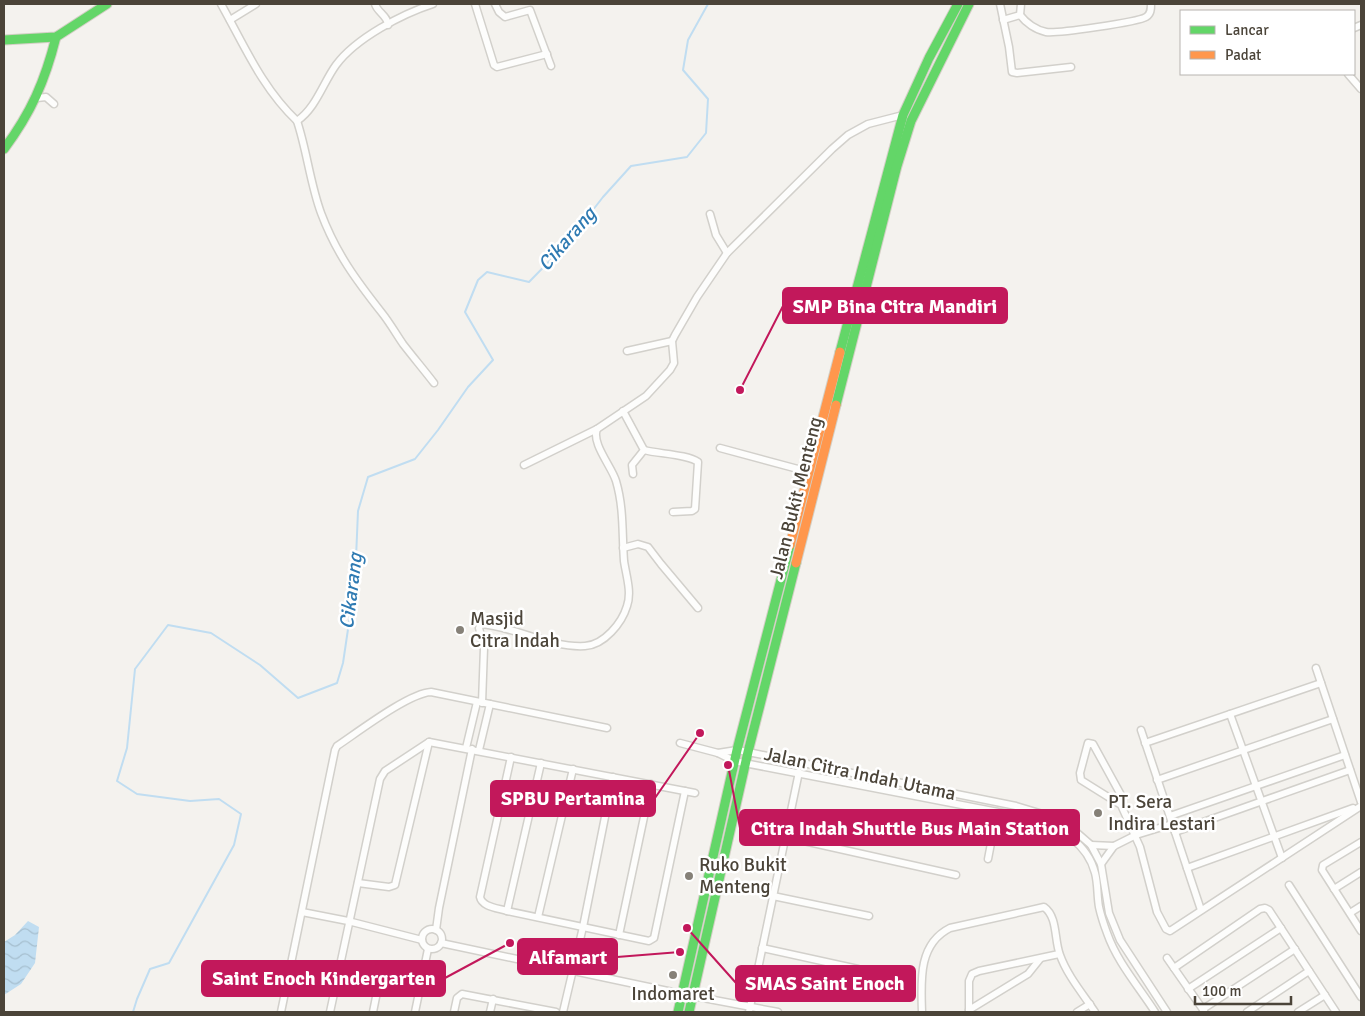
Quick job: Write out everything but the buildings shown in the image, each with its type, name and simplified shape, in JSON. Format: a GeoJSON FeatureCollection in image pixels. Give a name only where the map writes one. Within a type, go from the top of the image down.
{"type":"FeatureCollection","features":[{"type":"Feature","properties":{"kind":"street"},"geometry":{"type":"LineString","coordinates":[[4,40],[56,36],[107,4]]}},
{"type":"Feature","properties":{"kind":"street"},"geometry":{"type":"LineString","coordinates":[[220,4],[254,66],[284,109],[297,121],[316,196],[339,253],[368,298],[382,313],[434,383]]}},
{"type":"Feature","properties":{"kind":"street"},"geometry":{"type":"LineString","coordinates":[[230,20],[256,4]]}},
{"type":"Feature","properties":{"kind":"street"},"geometry":{"type":"LineString","coordinates":[[375,4],[388,22],[388,26]]}},
{"type":"Feature","properties":{"kind":"street"},"geometry":{"type":"LineString","coordinates":[[297,121],[309,111],[332,71],[350,50],[419,6],[433,4]]}},
{"type":"Feature","properties":{"kind":"street"},"geometry":{"type":"LineString","coordinates":[[475,4],[494,65],[498,67],[547,54]]}},
{"type":"Feature","properties":{"kind":"street"},"geometry":{"type":"LineString","coordinates":[[495,4],[498,12],[505,17],[530,10],[551,66]]}},
{"type":"Feature","properties":{"kind":"street","name":"Jalan Bukit Menteng"},"geometry":{"type":"LineString","coordinates":[[678,1012],[734,760],[903,115],[929,58],[958,4]]}},
{"type":"Feature","properties":{"kind":"street","name":"Jalan Bukit Menteng"},"geometry":{"type":"LineString","coordinates":[[689,1012],[745,763],[897,166],[911,121],[969,4]]}},
{"type":"Feature","properties":{"kind":"street"},"geometry":{"type":"LineString","coordinates":[[1000,4],[1009,47],[1011,70],[1014,73],[1071,66]]}},
{"type":"Feature","properties":{"kind":"street"},"geometry":{"type":"LineString","coordinates":[[1020,4],[1020,15],[1028,24],[1047,32],[1121,23],[1144,18],[1149,15],[1152,9],[1151,4]]}},
{"type":"Feature","properties":{"kind":"street"},"geometry":{"type":"LineString","coordinates":[[1003,20],[1020,15]]}},
{"type":"Feature","properties":{"kind":"street"},"geometry":{"type":"LineString","coordinates":[[4,149],[22,126],[37,98],[44,82],[56,36]]}},
{"type":"Feature","properties":{"kind":"street"},"geometry":{"type":"LineString","coordinates":[[1349,75],[1361,89]]}},
{"type":"Feature","properties":{"kind":"street"},"geometry":{"type":"LineString","coordinates":[[37,98],[46,97],[54,104]]}},
{"type":"Feature","properties":{"kind":"street"},"geometry":{"type":"LineString","coordinates":[[524,465],[598,429],[646,396],[672,367],[674,363],[672,341],[697,298],[727,253],[848,135],[872,122],[903,115]]}},
{"type":"Feature","properties":{"kind":"street"},"geometry":{"type":"LineString","coordinates":[[710,214],[716,234],[727,253]]}},
{"type":"Feature","properties":{"kind":"street"},"geometry":{"type":"LineString","coordinates":[[627,351],[672,341]]}},
{"type":"Feature","properties":{"kind":"street"},"geometry":{"type":"LineString","coordinates":[[623,411],[644,450],[658,454],[686,456],[698,462],[695,509],[692,511],[673,512]]}},
{"type":"Feature","properties":{"kind":"street"},"geometry":{"type":"LineString","coordinates":[[436,930],[432,929],[425,932],[422,944],[428,949],[436,949],[441,943],[441,936],[436,930],[439,908],[480,702],[484,648],[479,628],[481,624],[561,645],[586,646],[598,644],[621,619],[628,605],[629,585],[623,548],[623,515],[616,480],[596,439],[598,429]]}},
{"type":"Feature","properties":{"kind":"street"},"geometry":{"type":"LineString","coordinates":[[720,448],[809,472]]}},
{"type":"Feature","properties":{"kind":"street"},"geometry":{"type":"LineString","coordinates":[[633,474],[632,465],[644,450]]}},
{"type":"Feature","properties":{"kind":"street"},"geometry":{"type":"LineString","coordinates":[[623,548],[638,544],[648,547],[698,608]]}},
{"type":"Feature","properties":{"kind":"street"},"geometry":{"type":"LineString","coordinates":[[1316,668],[1361,804]]}},
{"type":"Feature","properties":{"kind":"street"},"geometry":{"type":"LineString","coordinates":[[1145,743],[1321,682]]}},
{"type":"Feature","properties":{"kind":"street"},"geometry":{"type":"LineString","coordinates":[[281,1012],[337,746],[403,702],[424,692],[607,728]]}},
{"type":"Feature","properties":{"kind":"street"},"geometry":{"type":"LineString","coordinates":[[472,749],[490,704]]}},
{"type":"Feature","properties":{"kind":"street"},"geometry":{"type":"LineString","coordinates":[[1230,714],[1282,858]]}},
{"type":"Feature","properties":{"kind":"street"},"geometry":{"type":"LineString","coordinates":[[1158,780],[1333,719]]}},
{"type":"Feature","properties":{"kind":"street"},"geometry":{"type":"LineString","coordinates":[[1141,730],[1201,910]]}},
{"type":"Feature","properties":{"kind":"street"},"geometry":{"type":"LineString","coordinates":[[358,882],[389,887],[395,885],[429,742]]}},
{"type":"Feature","properties":{"kind":"street"},"geometry":{"type":"LineString","coordinates":[[330,1012],[348,921],[382,774],[429,742],[541,762],[694,793]]}},
{"type":"Feature","properties":{"kind":"street"},"geometry":{"type":"LineString","coordinates":[[1121,805],[1081,780],[1080,774],[1088,743],[1092,744],[1120,795],[1121,805],[1136,835],[1157,912],[1166,929],[1170,931],[1361,804]]}},
{"type":"Feature","properties":{"kind":"street"},"geometry":{"type":"LineString","coordinates":[[680,744],[718,753]]}},
{"type":"Feature","properties":{"kind":"street","name":"Jalan Citra Indah Utama"},"geometry":{"type":"LineString","coordinates":[[718,753],[737,750],[748,752],[1016,806],[1056,818],[1068,825],[1091,844],[1101,864],[1109,913],[1120,940],[1167,1012]]}},
{"type":"Feature","properties":{"kind":"street","name":"Jalan Citra Indah Utama"},"geometry":{"type":"LineString","coordinates":[[718,753],[745,763],[1034,819],[1060,830],[1083,849],[1090,861],[1096,873],[1099,908],[1107,934],[1115,951],[1155,1012]]}},
{"type":"Feature","properties":{"kind":"street"},"geometry":{"type":"LineString","coordinates":[[1170,816],[1346,756]]}},
{"type":"Feature","properties":{"kind":"street"},"geometry":{"type":"LineString","coordinates":[[511,757],[480,897],[481,901],[485,904],[507,910],[649,941],[654,938],[685,791]]}},
{"type":"Feature","properties":{"kind":"street"},"geometry":{"type":"LineString","coordinates":[[507,910],[541,762]]}},
{"type":"Feature","properties":{"kind":"street"},"geometry":{"type":"LineString","coordinates":[[538,917],[573,769]]}},
{"type":"Feature","properties":{"kind":"street"},"geometry":{"type":"LineString","coordinates":[[1175,832],[1350,770]]}},
{"type":"Feature","properties":{"kind":"street"},"geometry":{"type":"LineString","coordinates":[[750,1009],[799,772]]}},
{"type":"Feature","properties":{"kind":"street"},"geometry":{"type":"LineString","coordinates":[[562,1012],[583,927],[613,777]]}},
{"type":"Feature","properties":{"kind":"street"},"geometry":{"type":"LineString","coordinates":[[619,935],[651,784]]}},
{"type":"Feature","properties":{"kind":"street"},"geometry":{"type":"LineString","coordinates":[[1187,868],[1361,804]]}},
{"type":"Feature","properties":{"kind":"street"},"geometry":{"type":"LineString","coordinates":[[988,859],[997,812]]}},
{"type":"Feature","properties":{"kind":"street"},"geometry":{"type":"LineString","coordinates":[[1101,864],[1114,846],[1136,835],[1172,824]]}},
{"type":"Feature","properties":{"kind":"street"},"geometry":{"type":"LineString","coordinates":[[786,837],[956,875]]}},
{"type":"Feature","properties":{"kind":"street"},"geometry":{"type":"LineString","coordinates":[[1361,842],[1322,867],[1322,871],[1361,931]]}},
{"type":"Feature","properties":{"kind":"street"},"geometry":{"type":"LineString","coordinates":[[1091,844],[1114,846]]}},
{"type":"Feature","properties":{"kind":"street"},"geometry":{"type":"LineString","coordinates":[[1334,889],[1361,872]]}},
{"type":"Feature","properties":{"kind":"street"},"geometry":{"type":"LineString","coordinates":[[1290,885],[1361,997]]}},
{"type":"Feature","properties":{"kind":"street"},"geometry":{"type":"LineString","coordinates":[[773,896],[869,916]]}},
{"type":"Feature","properties":{"kind":"street"},"geometry":{"type":"LineString","coordinates":[[1350,913],[1361,906]]}},
{"type":"Feature","properties":{"kind":"street"},"geometry":{"type":"LineString","coordinates":[[922,1012],[921,991],[924,961],[931,944],[940,933],[950,928],[1044,907],[1052,915],[1059,954],[1095,1012]]}},
{"type":"Feature","properties":{"kind":"street"},"geometry":{"type":"LineString","coordinates":[[1174,968],[1260,909],[1265,908],[1270,910],[1336,1012]]}},
{"type":"Feature","properties":{"kind":"street"},"geometry":{"type":"LineString","coordinates":[[302,912],[348,921],[422,940]]}},
{"type":"Feature","properties":{"kind":"street"},"geometry":{"type":"LineString","coordinates":[[1188,989],[1281,928]]}},
{"type":"Feature","properties":{"kind":"street"},"geometry":{"type":"LineString","coordinates":[[441,943],[750,1009],[778,1012]]}},
{"type":"Feature","properties":{"kind":"street"},"geometry":{"type":"LineString","coordinates":[[762,948],[858,969]]}},
{"type":"Feature","properties":{"kind":"street"},"geometry":{"type":"LineString","coordinates":[[415,1012],[428,949]]}},
{"type":"Feature","properties":{"kind":"street"},"geometry":{"type":"LineString","coordinates":[[1167,958],[1204,1011],[1295,950]]}},
{"type":"Feature","properties":{"kind":"street"},"geometry":{"type":"LineString","coordinates":[[969,1011],[969,981],[972,974],[1059,954]]}},
{"type":"Feature","properties":{"kind":"street"},"geometry":{"type":"LineString","coordinates":[[969,1011],[1028,974],[1040,959]]}},
{"type":"Feature","properties":{"kind":"street"},"geometry":{"type":"LineString","coordinates":[[340,964],[372,972],[378,976],[379,982],[373,1012]]}},
{"type":"Feature","properties":{"kind":"street"},"geometry":{"type":"LineString","coordinates":[[1247,1012],[1309,971]]}},
{"type":"Feature","properties":{"kind":"street"},"geometry":{"type":"LineString","coordinates":[[454,1012],[457,998],[462,994],[493,999],[523,1009],[556,1012]]}},
{"type":"Feature","properties":{"kind":"street"},"geometry":{"type":"LineString","coordinates":[[1298,1012],[1325,995]]}},
{"type":"Feature","properties":{"kind":"street"},"geometry":{"type":"LineString","coordinates":[[490,1012],[493,999]]}},
{"type":"Feature","properties":{"kind":"street"},"geometry":{"type":"LineString","coordinates":[[1077,1012],[1090,1004]]}},
{"type":"Feature","properties":{"kind":"water"},"geometry":{"type":"Polygon","coordinates":[[[28,921],[39,927],[35,963],[21,984],[4,995],[4,942],[15,935],[28,921]]]}},
{"type":"Feature","properties":{"kind":"waterway","name":"Cikarang"},"geometry":{"type":"LineString","coordinates":[[133,1012],[150,969],[169,963],[234,845],[241,814],[219,799],[190,801],[137,794],[117,781],[127,748],[135,669],[168,625],[211,633],[260,665],[298,698],[337,683],[343,663],[355,582],[358,511],[368,477],[415,459],[468,387],[493,360],[465,312],[478,280],[487,272],[529,282],[568,242],[603,197],[631,166],[687,157],[706,133],[708,99],[683,70],[688,40],[708,4]]}},
{"type":"Feature","properties":{"kind":"traffic: fast"},"geometry":{"type":"LineString","coordinates":[[4,40],[56,37],[107,4]]}},
{"type":"Feature","properties":{"kind":"traffic: fast"},"geometry":{"type":"LineString","coordinates":[[840,352],[903,115],[929,58],[958,4]]}},
{"type":"Feature","properties":{"kind":"traffic: fast"},"geometry":{"type":"LineString","coordinates":[[836,405],[897,166],[911,121],[969,4]]}},
{"type":"Feature","properties":{"kind":"traffic: fast"},"geometry":{"type":"LineString","coordinates":[[4,149],[22,123],[36,96],[56,37]]}},
{"type":"Feature","properties":{"kind":"traffic: fast"},"geometry":{"type":"LineString","coordinates":[[678,1012],[737,750],[790,545]]}},
{"type":"Feature","properties":{"kind":"traffic: fast"},"geometry":{"type":"LineString","coordinates":[[689,1012],[748,752],[796,563]]}},
{"type":"Feature","properties":{"kind":"traffic: slow"},"geometry":{"type":"LineString","coordinates":[[790,545],[840,352]]}},
{"type":"Feature","properties":{"kind":"traffic: slow"},"geometry":{"type":"LineString","coordinates":[[796,563],[836,405]]}},
{"type":"Feature","properties":{"kind":"place","name":"SMP Bina Citra Mandiri"},"geometry":{"type":"Point","coordinates":[740,390]}},
{"type":"Feature","properties":{"kind":"place","name":"Masjid Citra Indah"},"geometry":{"type":"Point","coordinates":[460,630]}},
{"type":"Feature","properties":{"kind":"place","name":"SPBU Pertamina"},"geometry":{"type":"Point","coordinates":[700,733]}},
{"type":"Feature","properties":{"kind":"place","name":"Citra Indah Shuttle Bus Main Station"},"geometry":{"type":"Point","coordinates":[728,765]}},
{"type":"Feature","properties":{"kind":"place","name":"PT. Sera Indira Lestari"},"geometry":{"type":"Point","coordinates":[1098,813]}},
{"type":"Feature","properties":{"kind":"place","name":"Ruko Bukit Menteng"},"geometry":{"type":"Point","coordinates":[689,876]}},
{"type":"Feature","properties":{"kind":"place","name":"SMAS Saint Enoch"},"geometry":{"type":"Point","coordinates":[687,928]}},
{"type":"Feature","properties":{"kind":"place","name":"Saint Enoch Kindergarten"},"geometry":{"type":"Point","coordinates":[510,943]}},
{"type":"Feature","properties":{"kind":"place","name":"Alfamart"},"geometry":{"type":"Point","coordinates":[680,952]}},
{"type":"Feature","properties":{"kind":"place","name":"Indomaret"},"geometry":{"type":"Point","coordinates":[673,975]}}]}
